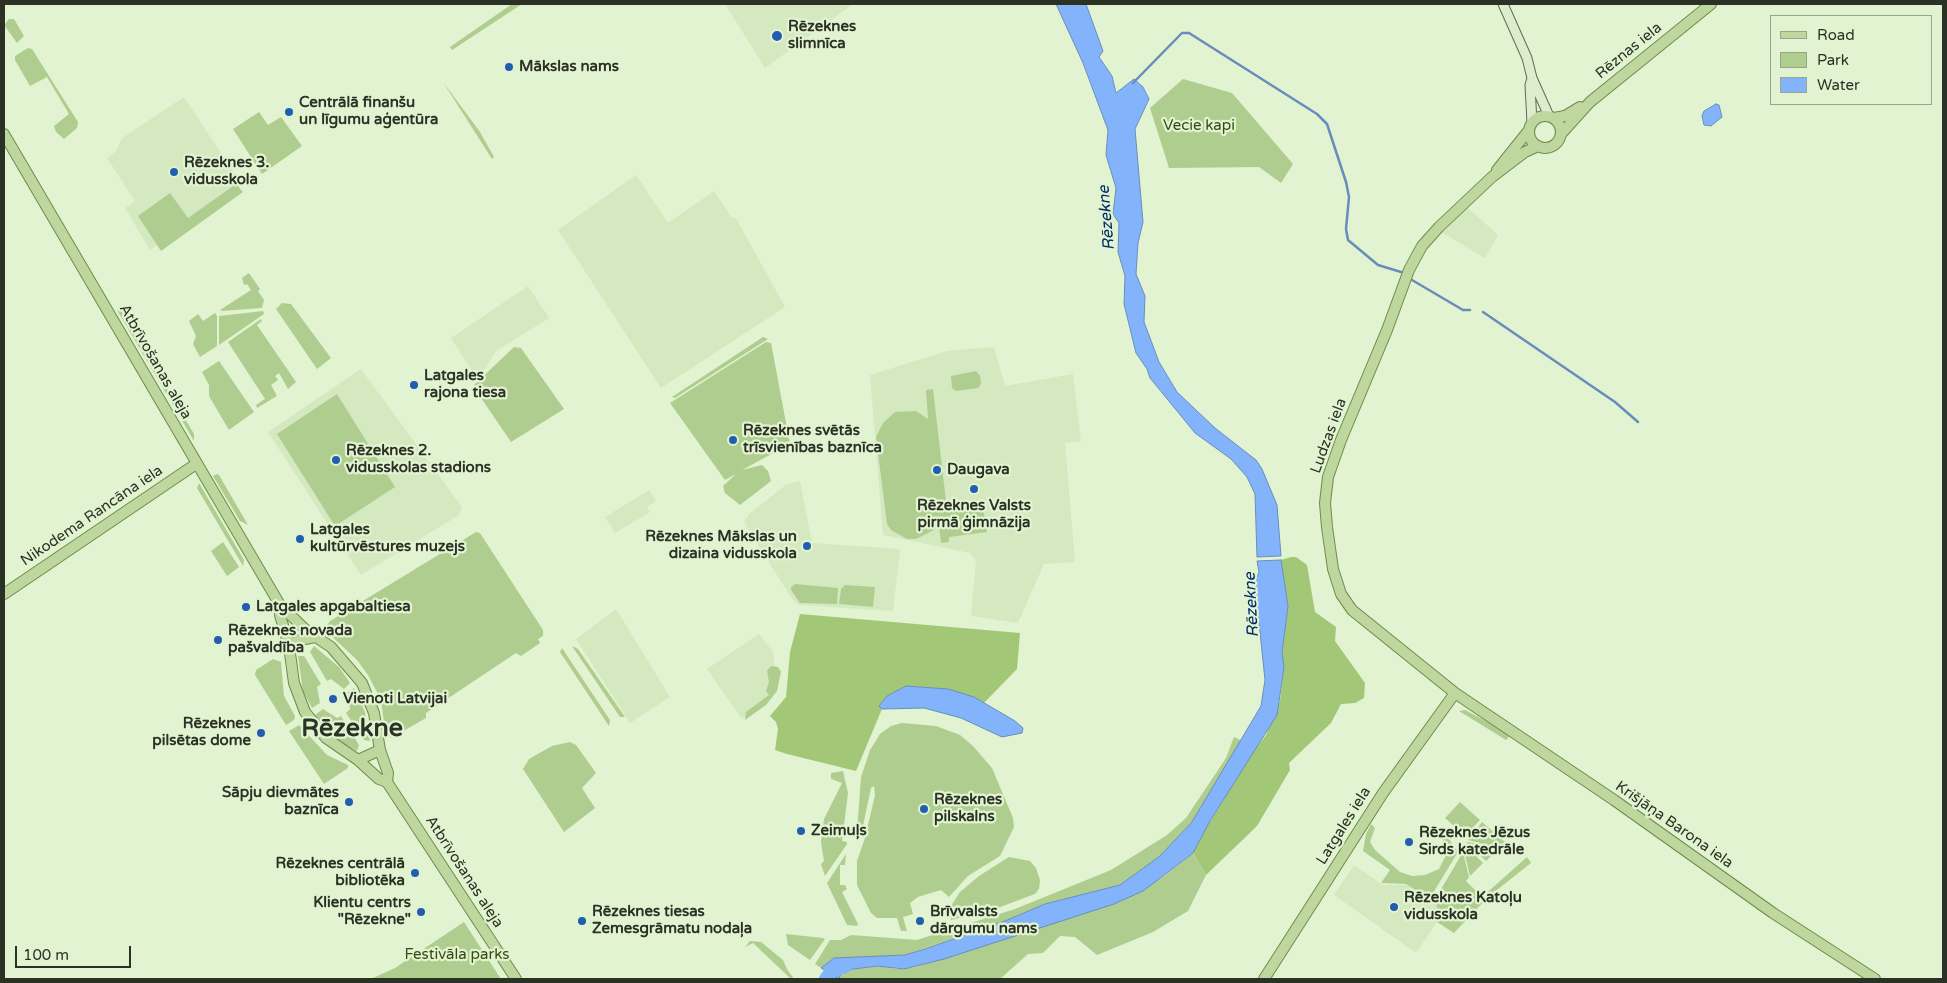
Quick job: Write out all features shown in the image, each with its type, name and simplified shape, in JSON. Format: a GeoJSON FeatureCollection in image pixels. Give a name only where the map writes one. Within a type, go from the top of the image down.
{"type":"FeatureCollection","features":[{"type":"Feature","properties":{"kind":"main road"},"geometry":{"type":"LineString","coordinates":[[1503,4],[1527,58],[1532,78],[1551,117],[1560,124],[1562,132],[1558,141],[1551,147],[1538,146],[1530,138],[1530,85],[1532,78]]}},
{"type":"Feature","properties":{"kind":"main road","name":"Rēznas iela"},"geometry":{"type":"LineString","coordinates":[[1562,132],[1590,102],[1711,4]]}},
{"type":"Feature","properties":{"kind":"main road","name":"Rēznas iela"},"geometry":{"type":"LineString","coordinates":[[1551,117],[1565,116],[1590,102]]}},
{"type":"Feature","properties":{"kind":"main road"},"geometry":{"type":"LineString","coordinates":[[1531,126],[1539,117],[1551,117]]}},
{"type":"Feature","properties":{"kind":"main road","name":"Ludzas iela"},"geometry":{"type":"LineString","coordinates":[[1492,177],[1531,126]]}},
{"type":"Feature","properties":{"kind":"main road","name":"Atbrīvošanas aleja"},"geometry":{"type":"LineString","coordinates":[[4,134],[280,605],[307,631],[316,636],[342,658],[362,683],[374,713],[380,750],[388,773],[387,782]]}},
{"type":"Feature","properties":{"kind":"main road","name":"Ludzas iela"},"geometry":{"type":"LineString","coordinates":[[1455,693],[1410,658],[1346,602],[1333,569],[1327,528],[1326,488],[1330,466],[1387,330],[1409,270],[1431,236],[1492,177],[1525,152],[1538,146]]}},
{"type":"Feature","properties":{"kind":"main road","name":"Nikodema Rancāna iela"},"geometry":{"type":"LineString","coordinates":[[4,594],[196,464]]}},
{"type":"Feature","properties":{"kind":"main road","name":"Atbrīvošanas aleja"},"geometry":{"type":"LineString","coordinates":[[280,605],[280,615],[289,646],[294,683],[305,712],[326,738],[358,760],[379,779],[387,782],[516,979]]}},
{"type":"Feature","properties":{"kind":"main road"},"geometry":{"type":"LineString","coordinates":[[289,646],[300,640],[316,636]]}},
{"type":"Feature","properties":{"kind":"main road","name":"Latgales iela"},"geometry":{"type":"LineString","coordinates":[[1264,979],[1382,793],[1455,693]]}},
{"type":"Feature","properties":{"kind":"main road","name":"Krišjāņa Barona iela"},"geometry":{"type":"LineString","coordinates":[[1455,693],[1614,800],[1774,913],[1876,979]]}},
{"type":"Feature","properties":{"kind":"main road"},"geometry":{"type":"LineString","coordinates":[[358,760],[380,750]]}},
{"type":"Feature","properties":{"kind":"shaded area","name":"Rēzeknes slimnīca"},"geometry":{"type":"Polygon","coordinates":[[[725,4],[853,4],[765,68],[725,4]]]}},
{"type":"Feature","properties":{"kind":"shaded area","name":"Rēzeknes 3. vidusskola"},"geometry":{"type":"Polygon","coordinates":[[[184,97],[242,185],[150,250],[125,208],[135,201],[107,158],[116,151],[122,138],[184,97]]]}},
{"type":"Feature","properties":{"kind":"shaded area"},"geometry":{"type":"Polygon","coordinates":[[[636,175],[668,223],[714,191],[732,218],[736,218],[785,307],[661,388],[558,230],[636,175]]]}},
{"type":"Feature","properties":{"kind":"shaded area"},"geometry":{"type":"Polygon","coordinates":[[[1467,207],[1498,235],[1485,258],[1441,232],[1467,207]]]}},
{"type":"Feature","properties":{"kind":"shaded area"},"geometry":{"type":"Polygon","coordinates":[[[528,286],[549,318],[496,351],[478,380],[451,338],[528,286]]]}},
{"type":"Feature","properties":{"kind":"shaded area","name":"Rēzeknes Valsts pirmā ģimnāzija"},"geometry":{"type":"Polygon","coordinates":[[[994,347],[1005,386],[1073,374],[1081,441],[1065,443],[1075,562],[1044,564],[1018,623],[971,616],[976,560],[970,553],[883,535],[870,375],[947,351],[994,347]]]}},
{"type":"Feature","properties":{"kind":"shaded area"},"geometry":{"type":"Polygon","coordinates":[[[361,369],[462,507],[459,515],[361,575],[268,432],[361,369]]]}},
{"type":"Feature","properties":{"kind":"shaded area","name":"Rēzeknes Mākslas un dizaina vidusskola"},"geometry":{"type":"Polygon","coordinates":[[[800,481],[812,543],[900,549],[893,611],[799,605],[792,599],[744,522],[749,514],[787,484],[800,481]]]}},
{"type":"Feature","properties":{"kind":"shaded area"},"geometry":{"type":"Polygon","coordinates":[[[649,490],[656,501],[647,507],[650,512],[615,533],[605,517],[649,490]]]}},
{"type":"Feature","properties":{"kind":"shaded area"},"geometry":{"type":"Polygon","coordinates":[[[616,609],[670,697],[630,723],[576,639],[616,609]]]}},
{"type":"Feature","properties":{"kind":"shaded area"},"geometry":{"type":"Polygon","coordinates":[[[759,634],[773,652],[776,676],[773,693],[758,709],[742,719],[707,669],[759,634]]]}},
{"type":"Feature","properties":{"kind":"shaded area","name":"Rēzeknes Katoļu vidusskola"},"geometry":{"type":"Polygon","coordinates":[[[1354,865],[1383,885],[1410,885],[1435,903],[1439,911],[1437,922],[1416,953],[1334,895],[1354,865]]]}},
{"type":"Feature","properties":{"kind":"green space"},"geometry":{"type":"Polygon","coordinates":[[[512,4],[522,4],[452,50],[450,47],[512,4]]]}},
{"type":"Feature","properties":{"kind":"green space"},"geometry":{"type":"Polygon","coordinates":[[[9,19],[14,19],[24,36],[17,43],[4,25],[9,19]]]}},
{"type":"Feature","properties":{"kind":"green space"},"geometry":{"type":"Polygon","coordinates":[[[28,48],[32,49],[78,122],[77,128],[64,139],[56,132],[54,126],[69,114],[47,77],[30,86],[15,60],[15,56],[28,48]]]}},
{"type":"Feature","properties":{"kind":"green space","name":"Vecie kapi"},"geometry":{"type":"Polygon","coordinates":[[[1183,79],[1232,93],[1293,164],[1281,183],[1259,167],[1169,168],[1150,108],[1183,79]]]}},
{"type":"Feature","properties":{"kind":"green space"},"geometry":{"type":"Polygon","coordinates":[[[443,82],[480,132],[494,157],[492,159],[443,82]]]}},
{"type":"Feature","properties":{"kind":"green space"},"geometry":{"type":"Polygon","coordinates":[[[259,112],[268,125],[281,117],[302,146],[262,174],[233,129],[259,112]]]}},
{"type":"Feature","properties":{"kind":"green space"},"geometry":{"type":"Polygon","coordinates":[[[236,184],[243,192],[161,251],[138,216],[170,193],[188,218],[236,184]]]}},
{"type":"Feature","properties":{"kind":"green space"},"geometry":{"type":"Polygon","coordinates":[[[249,273],[260,289],[258,291],[264,300],[262,308],[220,310],[251,290],[247,284],[244,285],[242,278],[249,273]]]}},
{"type":"Feature","properties":{"kind":"green space"},"geometry":{"type":"Polygon","coordinates":[[[282,303],[291,304],[331,358],[317,369],[276,309],[282,303]]]}},
{"type":"Feature","properties":{"kind":"green space"},"geometry":{"type":"Polygon","coordinates":[[[117,310],[122,312],[194,434],[194,441],[117,310]]]}},
{"type":"Feature","properties":{"kind":"green space"},"geometry":{"type":"Polygon","coordinates":[[[263,311],[264,314],[219,345],[219,316],[263,311]]]}},
{"type":"Feature","properties":{"kind":"green space"},"geometry":{"type":"Polygon","coordinates":[[[215,313],[217,316],[217,346],[200,357],[193,344],[196,336],[189,321],[198,314],[203,321],[215,313]]]}},
{"type":"Feature","properties":{"kind":"green space"},"geometry":{"type":"Polygon","coordinates":[[[261,319],[262,321],[257,325],[296,382],[288,389],[279,373],[275,376],[278,380],[271,385],[277,396],[257,408],[256,405],[265,399],[228,342],[261,319]]]}},
{"type":"Feature","properties":{"kind":"green space"},"geometry":{"type":"Polygon","coordinates":[[[763,337],[768,339],[675,398],[672,397],[763,337]]]}},
{"type":"Feature","properties":{"kind":"green space"},"geometry":{"type":"Polygon","coordinates":[[[766,342],[771,343],[790,444],[742,470],[762,465],[768,471],[771,481],[740,505],[725,493],[723,486],[736,474],[725,480],[670,403],[766,342]]]}},
{"type":"Feature","properties":{"kind":"green space"},"geometry":{"type":"Polygon","coordinates":[[[514,347],[521,348],[564,409],[511,442],[473,386],[514,347]]]}},
{"type":"Feature","properties":{"kind":"green space"},"geometry":{"type":"Polygon","coordinates":[[[219,361],[254,412],[229,430],[209,396],[209,385],[202,372],[219,361]]]}},
{"type":"Feature","properties":{"kind":"green space"},"geometry":{"type":"Polygon","coordinates":[[[976,371],[980,376],[981,384],[978,388],[956,391],[952,388],[951,376],[976,371]]]}},
{"type":"Feature","properties":{"kind":"green space"},"geometry":{"type":"Polygon","coordinates":[[[933,389],[947,510],[983,507],[987,532],[949,537],[949,542],[941,543],[939,525],[916,539],[907,539],[891,530],[887,524],[876,437],[883,423],[895,412],[916,411],[928,419],[926,390],[933,389]]]}},
{"type":"Feature","properties":{"kind":"green space","name":"Rēzeknes 2. vidusskolas stadions"},"geometry":{"type":"Polygon","coordinates":[[[337,394],[395,487],[335,526],[277,434],[337,394]]]}},
{"type":"Feature","properties":{"kind":"green space"},"geometry":{"type":"Polygon","coordinates":[[[217,474],[248,525],[240,521],[213,476],[217,474]]]}},
{"type":"Feature","properties":{"kind":"green space"},"geometry":{"type":"Polygon","coordinates":[[[199,483],[244,560],[243,566],[197,488],[199,483]]]}},
{"type":"Feature","properties":{"kind":"green space"},"geometry":{"type":"Polygon","coordinates":[[[476,532],[480,533],[543,630],[543,636],[538,639],[540,643],[521,656],[516,653],[426,713],[426,718],[391,738],[385,731],[382,707],[368,675],[357,660],[325,628],[330,621],[476,532]]]}},
{"type":"Feature","properties":{"kind":"green space"},"geometry":{"type":"Polygon","coordinates":[[[223,542],[239,567],[227,576],[211,551],[223,542]]]}},
{"type":"Feature","properties":{"kind":"green space"},"geometry":{"type":"Polygon","coordinates":[[[1296,557],[1307,565],[1315,612],[1336,627],[1335,641],[1365,683],[1364,698],[1355,703],[1341,704],[1331,723],[1289,763],[1290,770],[1257,826],[1206,875],[1192,851],[1253,752],[1266,735],[1280,701],[1284,667],[1282,653],[1288,606],[1281,560],[1296,557]]]}},
{"type":"Feature","properties":{"kind":"green space"},"geometry":{"type":"Polygon","coordinates":[[[795,584],[838,588],[837,604],[800,603],[791,590],[791,587],[795,584]]]}},
{"type":"Feature","properties":{"kind":"green space"},"geometry":{"type":"Polygon","coordinates":[[[845,585],[875,587],[873,607],[839,604],[841,589],[845,585]]]}},
{"type":"Feature","properties":{"kind":"green space"},"geometry":{"type":"Polygon","coordinates":[[[800,614],[1020,633],[1017,669],[984,703],[948,689],[906,686],[887,696],[879,706],[882,709],[856,771],[787,754],[775,750],[778,729],[776,722],[770,716],[786,697],[790,652],[800,614]]]}},
{"type":"Feature","properties":{"kind":"green space"},"geometry":{"type":"Polygon","coordinates":[[[314,646],[339,667],[350,683],[344,689],[331,679],[327,681],[310,652],[314,646]]]}},
{"type":"Feature","properties":{"kind":"green space"},"geometry":{"type":"Polygon","coordinates":[[[572,646],[578,649],[625,717],[620,717],[572,646]]]}},
{"type":"Feature","properties":{"kind":"green space"},"geometry":{"type":"Polygon","coordinates":[[[562,648],[610,720],[609,726],[560,652],[562,648]]]}},
{"type":"Feature","properties":{"kind":"green space"},"geometry":{"type":"Polygon","coordinates":[[[298,656],[304,656],[321,684],[317,687],[320,703],[312,708],[303,691],[298,656]]]}},
{"type":"Feature","properties":{"kind":"green space"},"geometry":{"type":"Polygon","coordinates":[[[273,659],[281,662],[284,696],[295,716],[294,720],[286,725],[255,675],[256,670],[273,659]]]}},
{"type":"Feature","properties":{"kind":"green space"},"geometry":{"type":"Polygon","coordinates":[[[771,666],[778,667],[781,672],[777,691],[766,705],[745,720],[746,712],[769,695],[766,691],[769,682],[767,671],[771,666]]]}},
{"type":"Feature","properties":{"kind":"green space"},"geometry":{"type":"Polygon","coordinates":[[[354,688],[365,712],[370,741],[364,740],[346,713],[350,709],[347,693],[354,688]]]}},
{"type":"Feature","properties":{"kind":"green space"},"geometry":{"type":"Polygon","coordinates":[[[323,709],[337,718],[341,716],[359,745],[357,751],[342,743],[319,721],[315,715],[323,709]]]}},
{"type":"Feature","properties":{"kind":"green space"},"geometry":{"type":"Polygon","coordinates":[[[1465,710],[1507,732],[1510,736],[1506,740],[1459,711],[1465,710]]]}},
{"type":"Feature","properties":{"kind":"green space","name":"Rēzeknes pilskalns"},"geometry":{"type":"Polygon","coordinates":[[[902,723],[936,726],[960,735],[973,746],[992,768],[1013,818],[1014,827],[1000,856],[968,876],[949,897],[941,890],[918,897],[910,903],[913,914],[903,917],[907,931],[901,931],[897,918],[877,918],[871,913],[857,885],[857,861],[865,838],[875,795],[874,786],[871,788],[861,835],[857,840],[861,777],[870,750],[880,734],[891,726],[902,723]]]}},
{"type":"Feature","properties":{"kind":"green space"},"geometry":{"type":"Polygon","coordinates":[[[299,725],[327,755],[348,765],[348,768],[324,784],[289,731],[299,725]]]}},
{"type":"Feature","properties":{"kind":"green space"},"geometry":{"type":"Polygon","coordinates":[[[1234,737],[1242,741],[1192,822],[1160,856],[1120,885],[1045,904],[1005,921],[905,955],[834,958],[821,968],[815,964],[830,940],[841,940],[851,935],[917,940],[1015,909],[1111,870],[1167,835],[1186,818],[1226,758],[1234,737]]]}},
{"type":"Feature","properties":{"kind":"green space"},"geometry":{"type":"Polygon","coordinates":[[[570,742],[576,745],[596,773],[582,788],[595,808],[564,832],[523,769],[529,759],[552,746],[570,742]]]}},
{"type":"Feature","properties":{"kind":"green space"},"geometry":{"type":"Polygon","coordinates":[[[843,771],[848,793],[842,841],[847,842],[847,844],[825,876],[821,864],[824,861],[821,842],[824,819],[842,783],[831,779],[831,773],[843,771]]]}},
{"type":"Feature","properties":{"kind":"green space"},"geometry":{"type":"Polygon","coordinates":[[[1460,802],[1480,820],[1465,836],[1445,818],[1460,802]]]}},
{"type":"Feature","properties":{"kind":"green space"},"geometry":{"type":"Polygon","coordinates":[[[1482,822],[1505,842],[1486,861],[1466,842],[1484,844],[1468,840],[1482,822]]]}},
{"type":"Feature","properties":{"kind":"green space"},"geometry":{"type":"Polygon","coordinates":[[[1371,824],[1375,828],[1370,842],[1375,850],[1400,872],[1412,876],[1425,875],[1439,869],[1446,855],[1442,835],[1444,832],[1458,852],[1433,893],[1424,895],[1406,884],[1381,883],[1390,870],[1363,851],[1366,834],[1371,824]]]}},
{"type":"Feature","properties":{"kind":"green space"},"geometry":{"type":"Polygon","coordinates":[[[1464,844],[1483,863],[1470,876],[1463,846],[1464,844]]]}},
{"type":"Feature","properties":{"kind":"green space"},"geometry":{"type":"Polygon","coordinates":[[[1463,852],[1469,877],[1466,881],[1482,897],[1527,857],[1531,863],[1488,897],[1454,933],[1437,922],[1439,911],[1434,901],[1463,852]]]}},
{"type":"Feature","properties":{"kind":"green space"},"geometry":{"type":"Polygon","coordinates":[[[1193,853],[1206,875],[1188,911],[1153,932],[1097,955],[1075,937],[1060,936],[1043,953],[1028,954],[1000,979],[839,979],[841,973],[846,970],[877,966],[897,969],[915,967],[1056,922],[1164,876],[1193,853]]]}},
{"type":"Feature","properties":{"kind":"green space"},"geometry":{"type":"Polygon","coordinates":[[[846,854],[845,865],[840,865],[840,885],[845,885],[847,889],[842,892],[858,924],[857,926],[847,925],[827,883],[846,854]]]}},
{"type":"Feature","properties":{"kind":"green space"},"geometry":{"type":"Polygon","coordinates":[[[1009,857],[1030,861],[1036,868],[1040,880],[1039,889],[1035,894],[995,909],[951,920],[951,906],[960,892],[979,876],[1009,857]]]}},
{"type":"Feature","properties":{"kind":"green space","name":"Festivāla parks"},"geometry":{"type":"Polygon","coordinates":[[[464,922],[501,979],[371,979],[395,968],[464,922]]]}},
{"type":"Feature","properties":{"kind":"green space"},"geometry":{"type":"Polygon","coordinates":[[[786,934],[825,939],[810,960],[788,945],[786,934]]]}},
{"type":"Feature","properties":{"kind":"green space"},"geometry":{"type":"Polygon","coordinates":[[[750,941],[761,942],[783,960],[794,979],[791,979],[753,943],[745,947],[750,941]]]}},
{"type":"Feature","properties":{"kind":"water"},"geometry":{"type":"Polygon","coordinates":[[[1056,4],[1086,4],[1103,51],[1099,57],[1112,76],[1116,93],[1134,79],[1143,87],[1149,99],[1135,129],[1143,222],[1138,243],[1136,274],[1145,296],[1144,322],[1159,362],[1177,392],[1215,428],[1256,460],[1262,469],[1277,505],[1281,556],[1257,557],[1255,494],[1247,477],[1231,459],[1195,433],[1150,378],[1147,369],[1136,353],[1124,304],[1125,276],[1118,252],[1119,223],[1113,214],[1116,188],[1106,155],[1108,130],[1083,63],[1056,4]]]}},
{"type":"Feature","properties":{"kind":"water"},"geometry":{"type":"Polygon","coordinates":[[[1716,104],[1719,105],[1722,117],[1711,126],[1704,125],[1702,116],[1704,111],[1716,104]]]}},
{"type":"Feature","properties":{"kind":"water"},"geometry":{"type":"Polygon","coordinates":[[[1281,560],[1288,606],[1282,653],[1284,667],[1277,715],[1210,821],[1193,853],[1143,891],[1114,904],[944,959],[904,969],[877,966],[846,970],[841,973],[839,979],[821,968],[834,958],[905,955],[1005,921],[1045,904],[1120,885],[1160,856],[1192,822],[1261,706],[1265,680],[1256,594],[1256,580],[1259,572],[1257,561],[1281,560]]]}},
{"type":"Feature","properties":{"kind":"water"},"geometry":{"type":"Polygon","coordinates":[[[906,686],[948,689],[974,697],[1015,721],[1023,728],[1022,733],[1002,737],[961,718],[924,708],[882,709],[879,706],[887,696],[906,686]]]}},
{"type":"Feature","properties":{"kind":"waterway"},"geometry":{"type":"LineString","coordinates":[[1133,83],[1182,33],[1189,33],[1317,114],[1327,124],[1346,182],[1349,197],[1346,229],[1348,240],[1378,265],[1401,272]]}},
{"type":"Feature","properties":{"kind":"waterway"},"geometry":{"type":"LineString","coordinates":[[1412,280],[1463,310],[1470,310]]}},
{"type":"Feature","properties":{"kind":"waterway"},"geometry":{"type":"LineString","coordinates":[[1483,312],[1615,402],[1638,422]]}},
{"type":"Feature","properties":{"kind":"waterway","name":"Rēzekne"},"geometry":{"type":"LineString","coordinates":[[826,979],[833,970],[845,966]]}},
{"type":"Feature","properties":{"kind":"place","name":"Rēzeknes slimnīca"},"geometry":{"type":"Point","coordinates":[777,36]}},
{"type":"Feature","properties":{"kind":"place","name":"Mākslas nams"},"geometry":{"type":"Point","coordinates":[509,67]}},
{"type":"Feature","properties":{"kind":"place","name":"Centrālā finanšu un līgumu aģentūra"},"geometry":{"type":"Point","coordinates":[289,112]}},
{"type":"Feature","properties":{"kind":"place","name":"Rēzeknes 3. vidusskola"},"geometry":{"type":"Point","coordinates":[174,172]}},
{"type":"Feature","properties":{"kind":"place","name":"Latgales rajona tiesa"},"geometry":{"type":"Point","coordinates":[414,385]}},
{"type":"Feature","properties":{"kind":"place","name":"Rēzeknes svētās trīsvienības baznīca"},"geometry":{"type":"Point","coordinates":[733,440]}},
{"type":"Feature","properties":{"kind":"place","name":"Rēzeknes 2. vidusskolas stadions"},"geometry":{"type":"Point","coordinates":[336,460]}},
{"type":"Feature","properties":{"kind":"place","name":"Daugava"},"geometry":{"type":"Point","coordinates":[937,470]}},
{"type":"Feature","properties":{"kind":"place","name":"Rēzeknes Valsts pirmā ģimnāzija"},"geometry":{"type":"Point","coordinates":[974,489]}},
{"type":"Feature","properties":{"kind":"place","name":"Latgales kultūrvēstures muzejs"},"geometry":{"type":"Point","coordinates":[300,539]}},
{"type":"Feature","properties":{"kind":"place","name":"Rēzeknes Mākslas un dizaina vidusskola"},"geometry":{"type":"Point","coordinates":[807,546]}},
{"type":"Feature","properties":{"kind":"place","name":"Latgales apgabaltiesa"},"geometry":{"type":"Point","coordinates":[246,607]}},
{"type":"Feature","properties":{"kind":"place","name":"Rēzeknes novada pašvaldība"},"geometry":{"type":"Point","coordinates":[218,640]}},
{"type":"Feature","properties":{"kind":"place","name":"Vienoti Latvijai"},"geometry":{"type":"Point","coordinates":[333,699]}},
{"type":"Feature","properties":{"kind":"place","name":"Rēzeknes pilsētas dome"},"geometry":{"type":"Point","coordinates":[261,733]}},
{"type":"Feature","properties":{"kind":"place","name":"Sāpju dievmātes baznīca"},"geometry":{"type":"Point","coordinates":[349,802]}},
{"type":"Feature","properties":{"kind":"place","name":"Rēzeknes pilskalns"},"geometry":{"type":"Point","coordinates":[924,809]}},
{"type":"Feature","properties":{"kind":"place","name":"Zeimuļs"},"geometry":{"type":"Point","coordinates":[801,831]}},
{"type":"Feature","properties":{"kind":"place","name":"Rēzeknes Jēzus Sirds katedrāle"},"geometry":{"type":"Point","coordinates":[1409,842]}},
{"type":"Feature","properties":{"kind":"place","name":"Rēzeknes centrālā bibliotēka"},"geometry":{"type":"Point","coordinates":[415,873]}},
{"type":"Feature","properties":{"kind":"place","name":"Rēzeknes Katoļu vidusskola"},"geometry":{"type":"Point","coordinates":[1394,907]}},
{"type":"Feature","properties":{"kind":"place","name":"Klientu centrs \"Rēzekne\""},"geometry":{"type":"Point","coordinates":[421,912]}},
{"type":"Feature","properties":{"kind":"place","name":"Rēzeknes tiesas Zemesgrāmatu nodaļa"},"geometry":{"type":"Point","coordinates":[582,921]}},
{"type":"Feature","properties":{"kind":"place","name":"Brīvvalsts dārgumu nams"},"geometry":{"type":"Point","coordinates":[920,921]}},
{"type":"Feature","properties":{"kind":"district","name":"Rēzekne"},"geometry":{"type":"Point","coordinates":[352,729]}}]}
